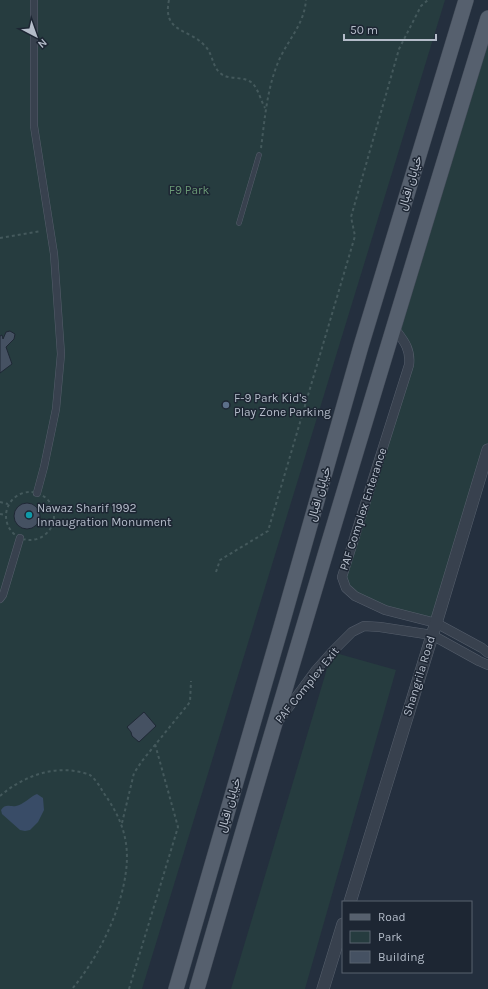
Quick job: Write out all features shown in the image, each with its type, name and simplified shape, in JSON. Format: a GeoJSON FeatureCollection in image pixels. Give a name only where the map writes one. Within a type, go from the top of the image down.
{"type":"FeatureCollection","features":[{"type":"Feature","properties":{"kind":"main road","name":"خیابان اقبال"},"geometry":{"type":"LineString","coordinates":[[176,989],[361,346],[466,0]]}},
{"type":"Feature","properties":{"kind":"main road","name":"خیابان اقبال"},"geometry":{"type":"LineString","coordinates":[[197,989],[273,728],[488,18]]}},
{"type":"Feature","properties":{"kind":"street"},"geometry":{"type":"LineString","coordinates":[[34,0],[34,126],[54,254],[61,354],[56,409],[37,493]]}},
{"type":"Feature","properties":{"kind":"street","name":"PAF Complex Enterance"},"geometry":{"type":"LineString","coordinates":[[394,328],[404,340],[410,355],[409,364],[342,577],[346,588],[355,596],[385,610],[436,623],[482,648],[488,653]]}},
{"type":"Feature","properties":{"kind":"street","name":"Shangrila Road"},"geometry":{"type":"LineString","coordinates":[[350,901],[487,458]]}},
{"type":"Feature","properties":{"kind":"street"},"geometry":{"type":"LineString","coordinates":[[0,599],[3,595],[20,538]]}},
{"type":"Feature","properties":{"kind":"street","name":"PAF Complex Exit"},"geometry":{"type":"LineString","coordinates":[[273,728],[316,670],[352,632],[364,626],[432,635]]}},
{"type":"Feature","properties":{"kind":"street"},"geometry":{"type":"LineString","coordinates":[[432,635],[488,665]]}},
{"type":"Feature","properties":{"kind":"street"},"geometry":{"type":"LineString","coordinates":[[323,989],[342,927]]}},
{"type":"Feature","properties":{"kind":"lane"},"geometry":{"type":"LineString","coordinates":[[239,223],[259,155]]}},
{"type":"Feature","properties":{"kind":"path"},"geometry":{"type":"LineString","coordinates":[[169,0],[167,9],[168,17],[182,32],[198,39],[206,46],[211,54],[216,69],[227,78],[243,79],[252,83],[265,109],[266,116],[259,155]]}},
{"type":"Feature","properties":{"kind":"path"},"geometry":{"type":"LineString","coordinates":[[265,109],[280,58],[302,21],[306,0]]}},
{"type":"Feature","properties":{"kind":"path"},"geometry":{"type":"LineString","coordinates":[[216,572],[220,560],[268,531],[355,236],[352,217],[399,49],[421,6],[428,0]]}},
{"type":"Feature","properties":{"kind":"path"},"geometry":{"type":"LineString","coordinates":[[0,238],[50,230]]}},
{"type":"Feature","properties":{"kind":"path"},"geometry":{"type":"LineString","coordinates":[[28,492],[37,493],[43,496],[49,501],[54,514],[51,528],[41,538],[34,540],[20,538],[9,529],[6,523],[5,515],[8,504],[13,498],[28,492]]}},
{"type":"Feature","properties":{"kind":"path"},"geometry":{"type":"LineString","coordinates":[[0,502],[8,504]]}},
{"type":"Feature","properties":{"kind":"path"},"geometry":{"type":"LineString","coordinates":[[0,514],[5,515]]}},
{"type":"Feature","properties":{"kind":"path"},"geometry":{"type":"LineString","coordinates":[[122,824],[134,773],[155,744],[190,702],[191,681]]}},
{"type":"Feature","properties":{"kind":"path"},"geometry":{"type":"LineString","coordinates":[[129,989],[178,827],[155,744]]}},
{"type":"Feature","properties":{"kind":"path"},"geometry":{"type":"LineString","coordinates":[[0,796],[17,783],[43,772],[62,770],[82,772],[90,775],[98,784],[111,803],[122,824],[126,854],[124,887],[102,944],[72,989]]}},
{"type":"Feature","properties":{"kind":"green space","name":"F9 Park"},"geometry":{"type":"Polygon","coordinates":[[[0,0],[445,0],[142,989],[0,989],[0,0]]]}},
{"type":"Feature","properties":{"kind":"green space"},"geometry":{"type":"Polygon","coordinates":[[[488,18],[488,450],[436,623],[355,596],[342,577],[410,355],[394,328],[488,18]]]}},
{"type":"Feature","properties":{"kind":"green space"},"geometry":{"type":"Polygon","coordinates":[[[332,652],[396,670],[305,989],[231,989],[332,652]]]}},
{"type":"Feature","properties":{"kind":"water"},"geometry":{"type":"Polygon","coordinates":[[[37,794],[43,798],[44,810],[38,822],[30,830],[20,830],[2,814],[1,810],[4,807],[19,805],[37,794]]]}},
{"type":"Feature","properties":{"kind":"building"},"geometry":{"type":"Polygon","coordinates":[[[10,331],[15,334],[14,339],[6,347],[12,364],[0,373],[0,336],[2,335],[3,339],[6,332],[10,331]]]}},
{"type":"Feature","properties":{"kind":"building"},"geometry":{"type":"Polygon","coordinates":[[[27,503],[36,507],[40,516],[36,525],[27,529],[18,525],[14,516],[18,507],[27,503]]]}},
{"type":"Feature","properties":{"kind":"building"},"geometry":{"type":"Polygon","coordinates":[[[144,712],[156,726],[139,742],[132,736],[127,727],[144,712]]]}},
{"type":"Feature","properties":{"kind":"place","name":"F-9 Park Kid's Play Zone Parking"},"geometry":{"type":"Point","coordinates":[226,405]}},
{"type":"Feature","properties":{"kind":"place","name":"Nawaz Sharif 1992 Innaugration Monument"},"geometry":{"type":"Point","coordinates":[29,515]}}]}
